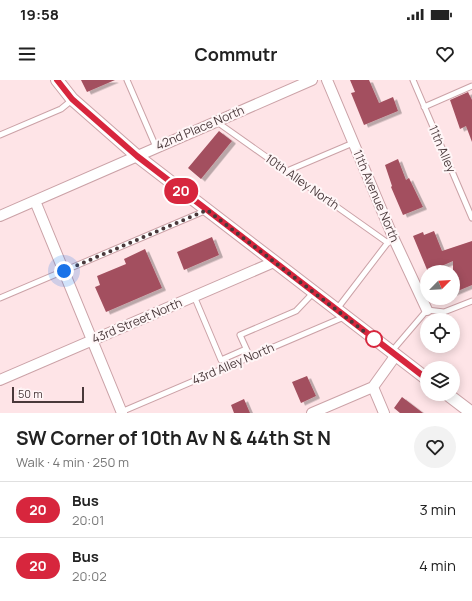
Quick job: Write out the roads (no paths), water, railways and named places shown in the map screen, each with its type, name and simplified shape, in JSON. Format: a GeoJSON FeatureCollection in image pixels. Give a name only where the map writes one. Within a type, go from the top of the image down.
{"type":"FeatureCollection","features":[{"type":"Feature","properties":{"kind":"street"},"geometry":{"type":"LineString","coordinates":[[57,80],[72,99],[137,156],[420,374]]}},
{"type":"Feature","properties":{"kind":"street","name":"42nd Place North"},"geometry":{"type":"LineString","coordinates":[[0,216],[312,80]]}},
{"type":"Feature","properties":{"kind":"street","name":"11th Avenue North"},"geometry":{"type":"LineString","coordinates":[[327,80],[390,240],[426,310]]}},
{"type":"Feature","properties":{"kind":"street"},"geometry":{"type":"LineString","coordinates":[[35,200],[121,413]]}},
{"type":"Feature","properties":{"kind":"street","name":"43rd Street North"},"geometry":{"type":"LineString","coordinates":[[0,380],[274,262]]}},
{"type":"Feature","properties":{"kind":"street"},"geometry":{"type":"LineString","coordinates":[[312,413],[374,387],[394,354]]}},
{"type":"Feature","properties":{"kind":"street"},"geometry":{"type":"LineString","coordinates":[[374,387],[384,413]]}},
{"type":"Feature","properties":{"kind":"street"},"geometry":{"type":"LineString","coordinates":[[456,401],[472,413]]}},
{"type":"Feature","properties":{"kind":"lane"},"geometry":{"type":"LineString","coordinates":[[127,80],[156,147]]}},
{"type":"Feature","properties":{"kind":"lane","name":"11th Alley"},"geometry":{"type":"LineString","coordinates":[[413,80],[472,218]]}},
{"type":"Feature","properties":{"kind":"lane"},"geometry":{"type":"LineString","coordinates":[[424,107],[472,86]]}},
{"type":"Feature","properties":{"kind":"lane"},"geometry":{"type":"LineString","coordinates":[[0,135],[61,109],[72,99]]}},
{"type":"Feature","properties":{"kind":"lane","name":"10th Alley North"},"geometry":{"type":"LineString","coordinates":[[216,121],[390,240]]}},
{"type":"Feature","properties":{"kind":"lane"},"geometry":{"type":"LineString","coordinates":[[287,171],[353,143]]}},
{"type":"Feature","properties":{"kind":"lane"},"geometry":{"type":"LineString","coordinates":[[0,298],[207,210]]}},
{"type":"Feature","properties":{"kind":"lane","name":"43rd Alley North"},"geometry":{"type":"LineString","coordinates":[[121,413],[250,357],[341,313],[390,240]]}},
{"type":"Feature","properties":{"kind":"lane"},"geometry":{"type":"LineString","coordinates":[[250,357],[240,335],[296,311],[314,292]]}},
{"type":"Feature","properties":{"kind":"lane"},"geometry":{"type":"LineString","coordinates":[[194,296],[221,360],[246,349]]}},
{"type":"Feature","properties":{"kind":"lane"},"geometry":{"type":"LineString","coordinates":[[394,354],[426,310],[444,312],[472,301]]}}]}
